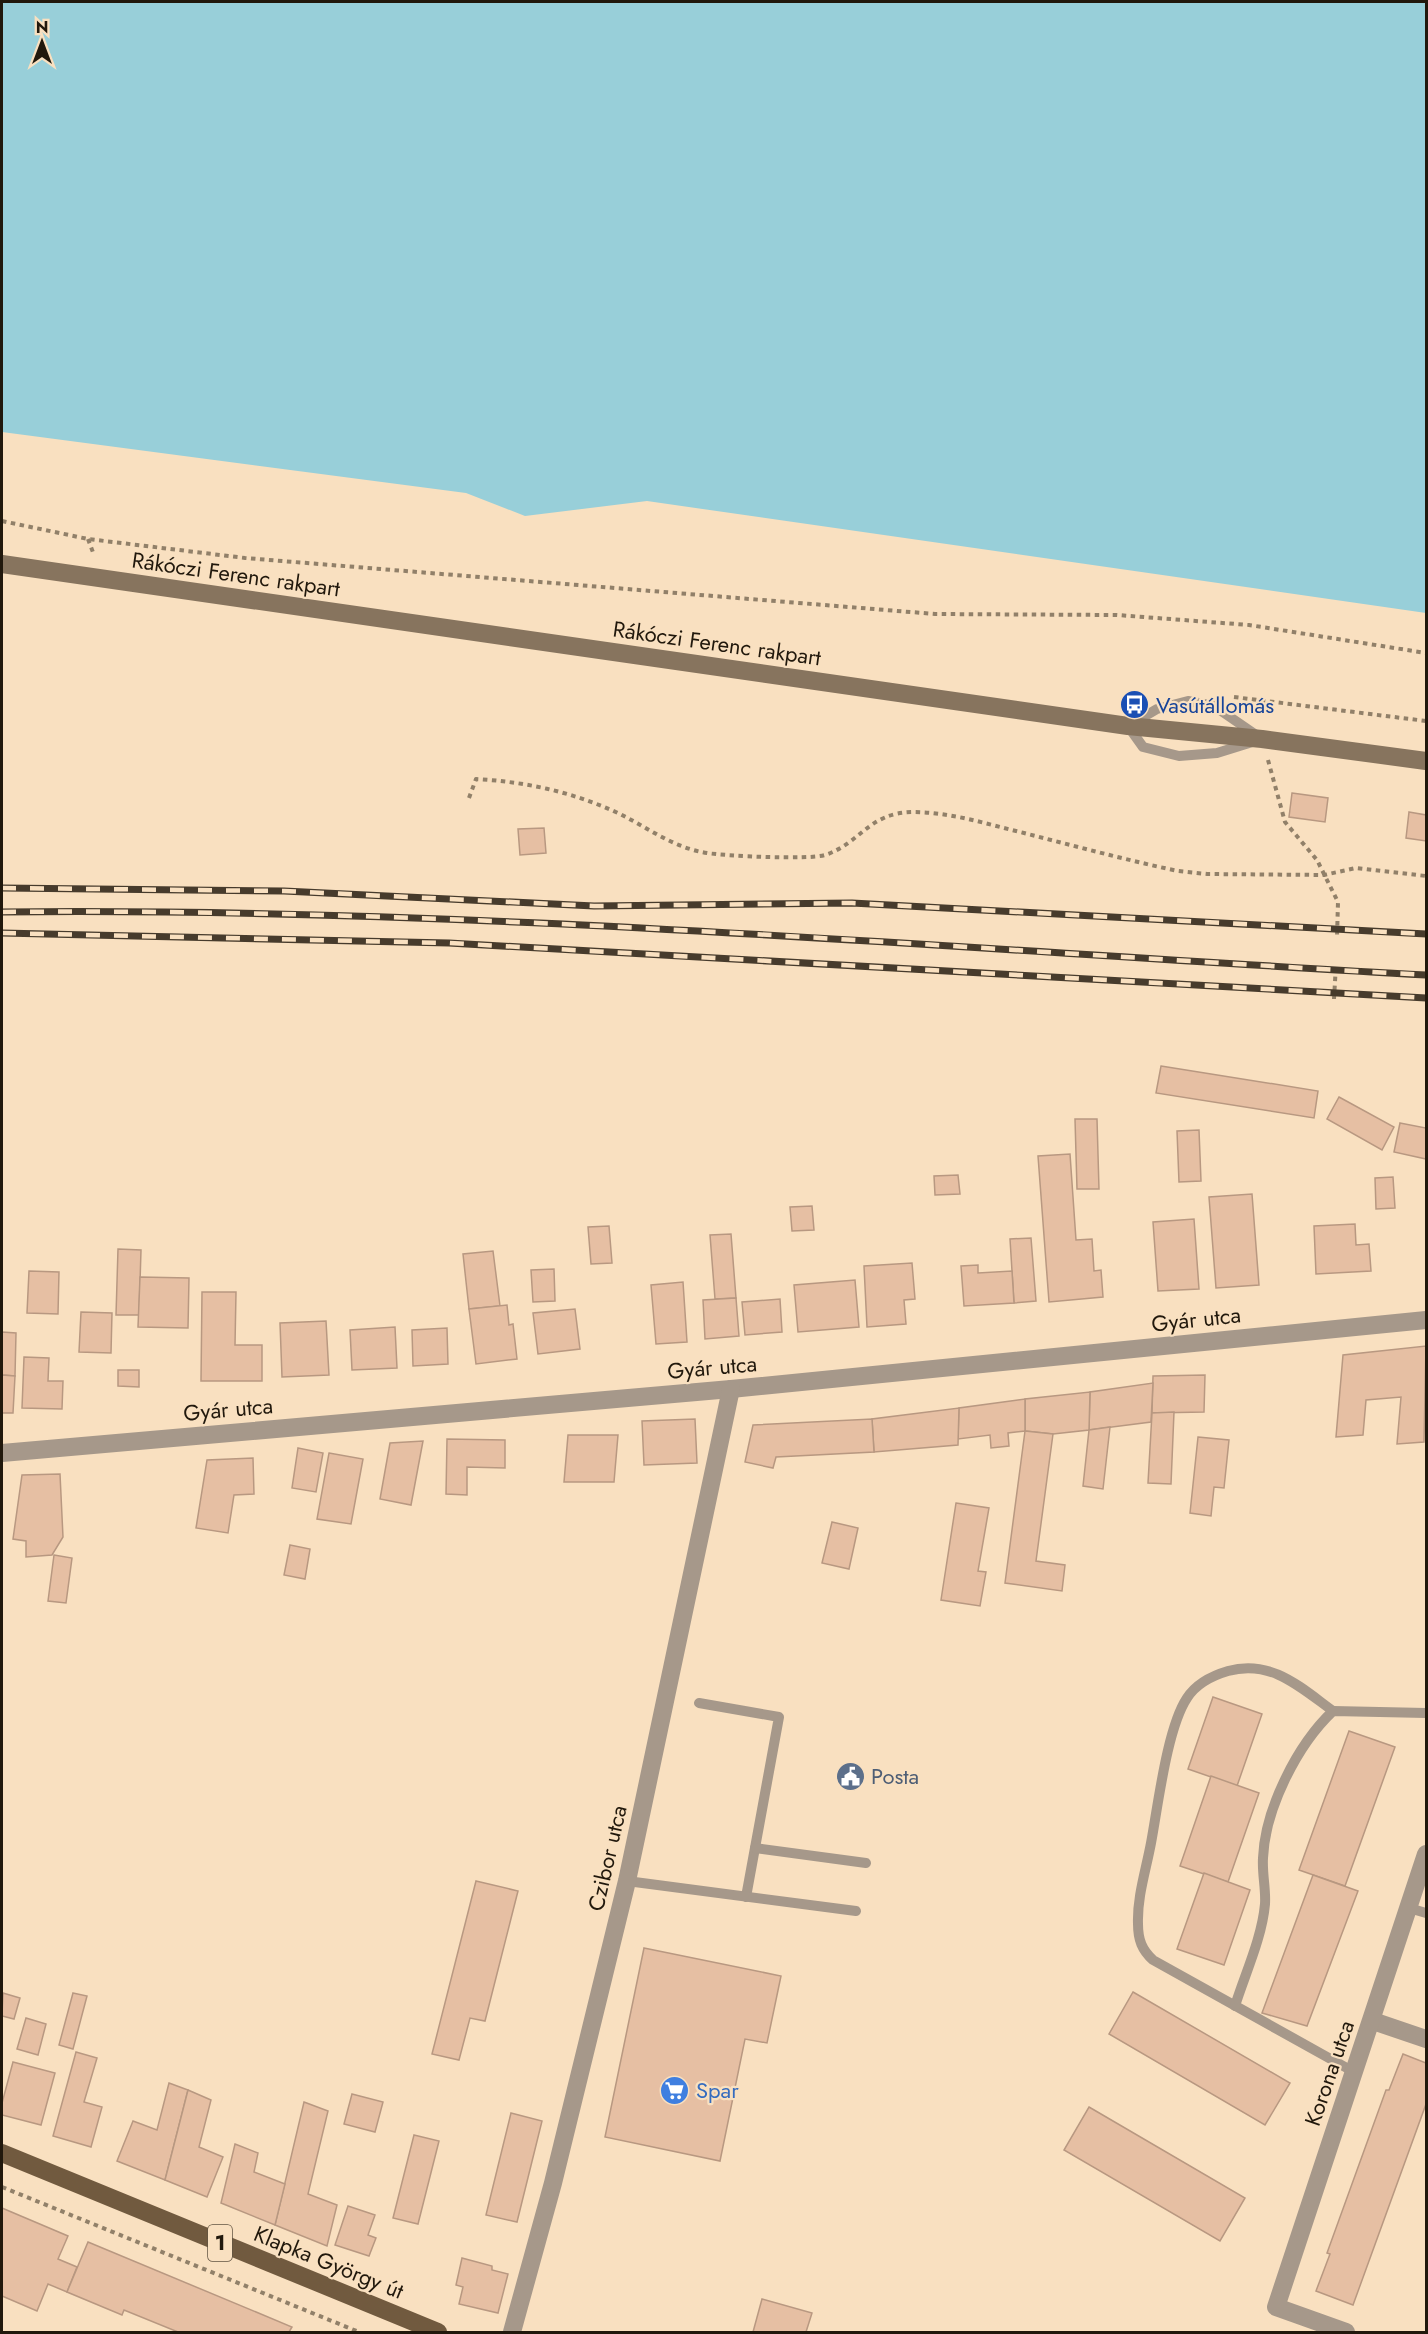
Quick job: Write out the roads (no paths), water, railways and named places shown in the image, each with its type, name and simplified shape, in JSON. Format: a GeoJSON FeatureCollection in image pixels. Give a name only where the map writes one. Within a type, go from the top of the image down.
{"type":"FeatureCollection","features":[{"type":"Feature","properties":{"kind":"main road","name":"Klapka György út"},"geometry":{"type":"LineString","coordinates":[[2,2153],[438,2332]]}},
{"type":"Feature","properties":{"kind":"street","name":"Rákóczi Ferenc rakpart"},"geometry":{"type":"LineString","coordinates":[[2,564],[1128,726],[1263,740],[1426,761]]}},
{"type":"Feature","properties":{"kind":"street","name":"Gyár utca"},"geometry":{"type":"LineString","coordinates":[[2,1453],[731,1389],[1426,1320]]}},
{"type":"Feature","properties":{"kind":"street","name":"Czibor utca"},"geometry":{"type":"LineString","coordinates":[[512,2332],[553,2183],[627,1881],[731,1389]]}},
{"type":"Feature","properties":{"kind":"street","name":"Korona utca"},"geometry":{"type":"LineString","coordinates":[[1346,2332],[1276,2307],[1354,2072],[1418,1910],[1426,1854]]}},
{"type":"Feature","properties":{"kind":"street"},"geometry":{"type":"LineString","coordinates":[[1373,2021],[1426,2039]]}},
{"type":"Feature","properties":{"kind":"lane"},"geometry":{"type":"LineString","coordinates":[[1128,726],[1157,709],[1188,701],[1214,706],[1263,740]]}},
{"type":"Feature","properties":{"kind":"lane"},"geometry":{"type":"LineString","coordinates":[[1354,2072],[1153,1960],[1143,1952],[1138,1925],[1140,1900],[1165,1767],[1179,1711],[1195,1687],[1207,1679],[1228,1671],[1250,1667],[1270,1669],[1283,1675],[1333,1711],[1426,1713]]}},
{"type":"Feature","properties":{"kind":"lane"},"geometry":{"type":"LineString","coordinates":[[699,1703],[779,1717],[746,1897]]}},
{"type":"Feature","properties":{"kind":"lane"},"geometry":{"type":"LineString","coordinates":[[1235,2006],[1262,1922],[1265,1904],[1263,1858],[1272,1814],[1292,1765],[1316,1727],[1333,1711]]}},
{"type":"Feature","properties":{"kind":"lane"},"geometry":{"type":"LineString","coordinates":[[755,1848],[866,1863]]}},
{"type":"Feature","properties":{"kind":"lane"},"geometry":{"type":"LineString","coordinates":[[627,1881],[856,1911]]}},
{"type":"Feature","properties":{"kind":"water"},"geometry":{"type":"Polygon","coordinates":[[[2,2],[1426,2],[1426,613],[647,501],[525,516],[466,493],[2,432],[2,2]]]}},
{"type":"Feature","properties":{"kind":"railway"},"geometry":{"type":"LineString","coordinates":[[2,888],[284,891],[594,906],[852,903],[1426,934]]}},
{"type":"Feature","properties":{"kind":"railway"},"geometry":{"type":"LineString","coordinates":[[2,912],[180,912],[536,923],[1426,975]]}},
{"type":"Feature","properties":{"kind":"railway"},"geometry":{"type":"LineString","coordinates":[[2,933],[449,943],[1426,998]]}},
{"type":"Feature","properties":{"kind":"place","name":"Vasútállomás"},"geometry":{"type":"Point","coordinates":[1135,705]}},
{"type":"Feature","properties":{"kind":"place","name":"Posta"},"geometry":{"type":"Point","coordinates":[850,1776]}},
{"type":"Feature","properties":{"kind":"place","name":"Spar"},"geometry":{"type":"Point","coordinates":[675,2090]}}]}
